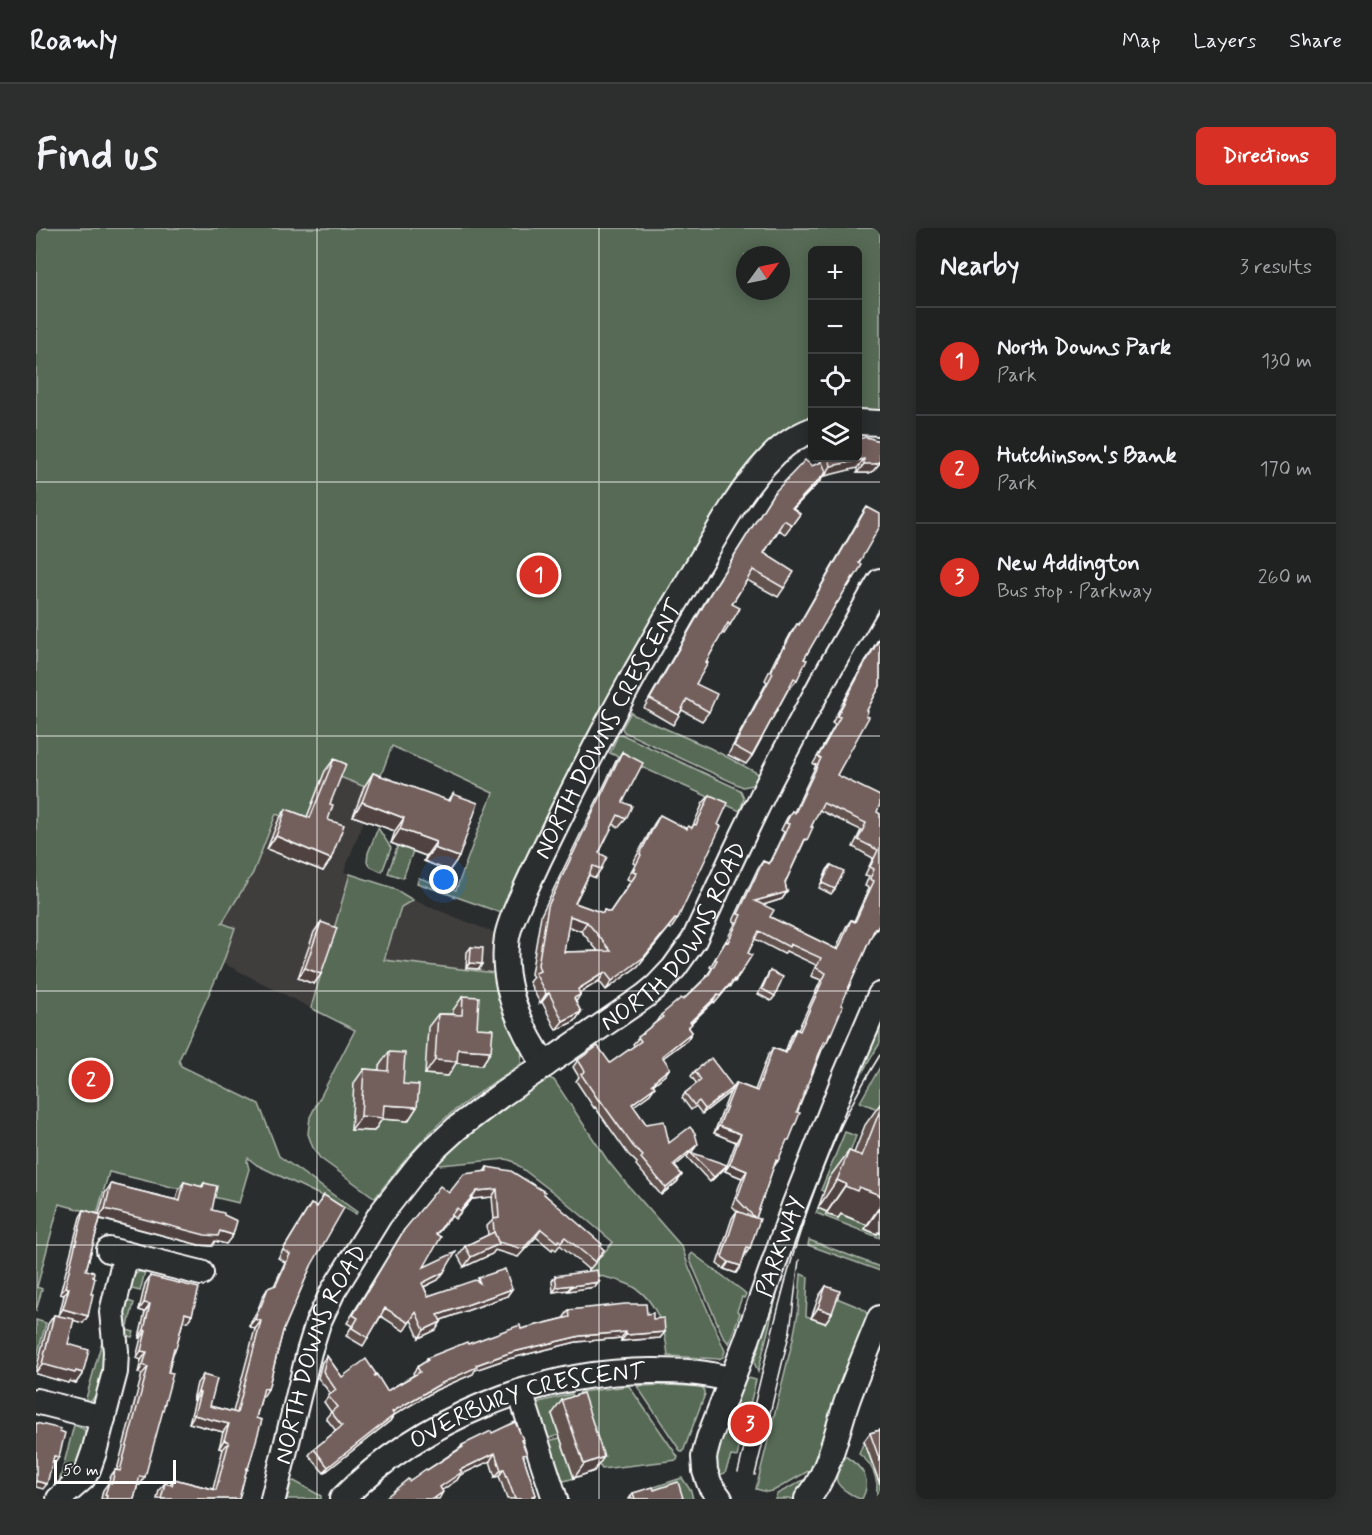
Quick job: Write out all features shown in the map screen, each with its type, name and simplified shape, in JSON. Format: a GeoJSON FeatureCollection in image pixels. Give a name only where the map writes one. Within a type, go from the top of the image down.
{"type":"FeatureCollection","features":[{"type":"Feature","properties":{"kind":"street"},"geometry":{"type":"LineString","coordinates":[[862,422],[880,423]]}},
{"type":"Feature","properties":{"kind":"street","name":"NORTH DOWNS CRESCENT"},"geometry":{"type":"LineString","coordinates":[[545,1065],[522,1025],[507,975],[508,936],[516,910],[584,769],[651,644],[709,547],[741,495],[764,464],[787,444],[808,433]]}},
{"type":"Feature","properties":{"kind":"street","name":"NORTH DOWNS ROAD"},"geometry":{"type":"LineString","coordinates":[[273,1499],[318,1323],[372,1209],[419,1166],[445,1138],[484,1107],[645,996],[666,977],[688,950],[698,934],[775,770],[880,581]]}},
{"type":"Feature","properties":{"kind":"street","name":"PARKWAY"},"geometry":{"type":"LineString","coordinates":[[720,1499],[714,1492],[705,1471],[704,1457],[709,1438],[747,1340],[794,1206],[880,995]]}},
{"type":"Feature","properties":{"kind":"street"},"geometry":{"type":"LineString","coordinates":[[59,1499],[79,1482],[88,1469],[116,1363],[112,1306],[117,1252],[201,1273]]}},
{"type":"Feature","properties":{"kind":"street"},"geometry":{"type":"LineString","coordinates":[[817,1496],[848,1399],[880,1318]]}},
{"type":"Feature","properties":{"kind":"street","name":"OVERBURY CRESCENT"},"geometry":{"type":"LineString","coordinates":[[342,1499],[380,1465],[419,1439],[469,1412],[520,1392],[575,1378],[627,1371],[701,1373],[731,1380]]}},
{"type":"Feature","properties":{"kind":"street"},"geometry":{"type":"LineString","coordinates":[[520,1392],[555,1499]]}},
{"type":"Feature","properties":{"kind":"street"},"geometry":{"type":"LineString","coordinates":[[36,1401],[103,1418]]}},
{"type":"Feature","properties":{"kind":"shaded area"},"geometry":{"type":"Polygon","coordinates":[[[325,771],[375,791],[344,872],[350,874],[311,1008],[223,963],[235,928],[222,924],[253,873],[277,814],[304,824],[325,771]]]}},
{"type":"Feature","properties":{"kind":"shaded area"},"geometry":{"type":"Polygon","coordinates":[[[413,900],[495,933],[495,973],[384,960],[401,907],[413,900]]]}},
{"type":"Feature","properties":{"kind":"green space"},"geometry":{"type":"Polygon","coordinates":[[[36,228],[880,228],[880,411],[862,410],[862,246],[808,246],[808,425],[786,436],[502,913],[417,883],[419,878],[456,890],[493,793],[392,746],[375,791],[325,771],[304,825],[276,814],[253,873],[222,923],[235,928],[223,963],[179,1060],[181,1066],[259,1104],[279,1156],[357,1212],[356,1214],[257,1165],[248,1158],[249,1169],[239,1203],[109,1172],[97,1214],[59,1204],[37,1287],[42,1289],[36,1311],[36,228]]]}},
{"type":"Feature","properties":{"kind":"green space"},"geometry":{"type":"Polygon","coordinates":[[[631,712],[710,748],[759,774],[752,785],[743,787],[624,732],[622,728],[631,712]]]}},
{"type":"Feature","properties":{"kind":"green space"},"geometry":{"type":"Polygon","coordinates":[[[621,734],[738,789],[744,798],[740,811],[610,753],[618,735],[621,734]]]}},
{"type":"Feature","properties":{"kind":"green space"},"geometry":{"type":"Polygon","coordinates":[[[378,828],[391,848],[382,872],[371,867],[367,862],[368,853],[378,828]]]}},
{"type":"Feature","properties":{"kind":"green space"},"geometry":{"type":"Polygon","coordinates":[[[398,845],[413,851],[403,878],[388,873],[398,845]]]}},
{"type":"Feature","properties":{"kind":"green space"},"geometry":{"type":"Polygon","coordinates":[[[350,874],[393,888],[413,900],[401,907],[384,960],[495,973],[522,1048],[521,1064],[470,1098],[442,1121],[415,1148],[375,1198],[320,1158],[308,1134],[310,1117],[355,1030],[311,1008],[350,874]]]}},
{"type":"Feature","properties":{"kind":"green space"},"geometry":{"type":"Polygon","coordinates":[[[880,1013],[880,1043],[851,1091],[880,1013]]]}},
{"type":"Feature","properties":{"kind":"green space"},"geometry":{"type":"Polygon","coordinates":[[[880,1067],[880,1110],[860,1102],[880,1067]]]}},
{"type":"Feature","properties":{"kind":"green space"},"geometry":{"type":"Polygon","coordinates":[[[549,1078],[554,1080],[608,1161],[682,1247],[725,1351],[723,1357],[719,1359],[668,1356],[662,1326],[647,1299],[632,1286],[586,1273],[613,1242],[512,1161],[506,1159],[440,1165],[438,1162],[481,1124],[549,1078]]]}},
{"type":"Feature","properties":{"kind":"green space"},"geometry":{"type":"Polygon","coordinates":[[[845,1132],[856,1136],[845,1166],[830,1179],[824,1192],[821,1190],[845,1132]]]}},
{"type":"Feature","properties":{"kind":"green space"},"geometry":{"type":"Polygon","coordinates":[[[818,1208],[867,1225],[866,1229],[877,1234],[880,1232],[880,1238],[816,1213],[818,1208]]]}},
{"type":"Feature","properties":{"kind":"green space"},"geometry":{"type":"Polygon","coordinates":[[[809,1240],[880,1267],[880,1271],[808,1245],[809,1240]]]}},
{"type":"Feature","properties":{"kind":"green space"},"geometry":{"type":"Polygon","coordinates":[[[692,1253],[746,1294],[744,1298],[742,1297],[737,1311],[740,1313],[729,1344],[723,1336],[690,1260],[692,1253]]]}},
{"type":"Feature","properties":{"kind":"green space"},"geometry":{"type":"Polygon","coordinates":[[[138,1272],[145,1272],[140,1291],[128,1288],[132,1278],[138,1272]]]}},
{"type":"Feature","properties":{"kind":"green space"},"geometry":{"type":"Polygon","coordinates":[[[801,1274],[808,1277],[806,1316],[825,1322],[832,1301],[819,1296],[822,1292],[861,1308],[870,1318],[812,1469],[775,1490],[767,1492],[756,1489],[793,1339],[801,1274]]]}},
{"type":"Feature","properties":{"kind":"green space"},"geometry":{"type":"Polygon","coordinates":[[[781,1278],[758,1372],[754,1362],[760,1345],[754,1339],[781,1278]]]}},
{"type":"Feature","properties":{"kind":"green space"},"geometry":{"type":"Polygon","coordinates":[[[125,1300],[134,1303],[127,1330],[134,1332],[132,1337],[125,1335],[123,1321],[125,1300]]]}},
{"type":"Feature","properties":{"kind":"green space"},"geometry":{"type":"Polygon","coordinates":[[[36,1320],[46,1323],[36,1360],[36,1320]]]}},
{"type":"Feature","properties":{"kind":"green space"},"geometry":{"type":"Polygon","coordinates":[[[103,1338],[104,1362],[100,1387],[92,1400],[85,1402],[103,1338]]]}},
{"type":"Feature","properties":{"kind":"green space"},"geometry":{"type":"Polygon","coordinates":[[[741,1376],[756,1380],[737,1457],[731,1456],[725,1473],[717,1476],[714,1460],[741,1376]]]}},
{"type":"Feature","properties":{"kind":"green space"},"geometry":{"type":"Polygon","coordinates":[[[629,1386],[678,1457],[677,1460],[602,1469],[599,1465],[593,1467],[552,1414],[559,1435],[547,1439],[536,1405],[539,1402],[572,1394],[574,1399],[580,1392],[629,1386]]]}},
{"type":"Feature","properties":{"kind":"green space"},"geometry":{"type":"Polygon","coordinates":[[[637,1386],[702,1387],[705,1391],[683,1452],[637,1386]]]}},
{"type":"Feature","properties":{"kind":"green space"},"geometry":{"type":"Polygon","coordinates":[[[74,1425],[84,1429],[86,1439],[77,1463],[59,1483],[74,1425]]]}},
{"type":"Feature","properties":{"kind":"green space"},"geometry":{"type":"Polygon","coordinates":[[[560,1438],[574,1478],[561,1482],[548,1441],[560,1438]]]}},
{"type":"Feature","properties":{"kind":"green space"},"geometry":{"type":"Polygon","coordinates":[[[864,1441],[880,1484],[880,1499],[877,1497],[877,1484],[873,1471],[869,1463],[859,1454],[864,1441]]]}},
{"type":"Feature","properties":{"kind":"green space"},"geometry":{"type":"Polygon","coordinates":[[[845,1456],[864,1474],[866,1485],[862,1499],[843,1489],[837,1481],[837,1473],[845,1456]]]}},
{"type":"Feature","properties":{"kind":"green space"},"geometry":{"type":"Polygon","coordinates":[[[811,1476],[803,1492],[795,1499],[775,1499],[777,1494],[811,1476]]]}},
{"type":"Feature","properties":{"kind":"green space"},"geometry":{"type":"Polygon","coordinates":[[[682,1478],[691,1491],[693,1499],[668,1499],[645,1490],[682,1478]]]}},
{"type":"Feature","properties":{"kind":"green space"},"geometry":{"type":"Polygon","coordinates":[[[294,1481],[321,1496],[321,1499],[287,1499],[291,1482],[294,1481]]]}},
{"type":"Feature","properties":{"kind":"building"},"geometry":{"type":"Polygon","coordinates":[[[862,438],[880,441],[880,462],[864,464],[862,438]]]}},
{"type":"Feature","properties":{"kind":"building"},"geometry":{"type":"Polygon","coordinates":[[[805,460],[812,466],[822,462],[826,472],[792,508],[800,514],[792,525],[784,520],[764,553],[794,572],[784,588],[753,570],[732,604],[740,608],[730,625],[728,623],[696,684],[717,694],[709,712],[687,699],[679,715],[650,699],[712,591],[773,494],[805,460]]]}},
{"type":"Feature","properties":{"kind":"building"},"geometry":{"type":"Polygon","coordinates":[[[830,462],[850,462],[831,466],[830,462]]]}},
{"type":"Feature","properties":{"kind":"building"},"geometry":{"type":"Polygon","coordinates":[[[867,507],[880,514],[880,526],[859,563],[862,565],[837,602],[804,659],[807,660],[797,680],[794,678],[752,756],[734,746],[773,673],[771,672],[783,647],[797,624],[799,625],[867,507]]]}},
{"type":"Feature","properties":{"kind":"building"},"geometry":{"type":"Polygon","coordinates":[[[880,638],[880,686],[867,710],[866,716],[869,717],[837,775],[880,796],[877,812],[880,814],[880,922],[877,929],[875,928],[841,1005],[843,1006],[831,1034],[827,1042],[824,1041],[797,1112],[800,1113],[789,1140],[778,1161],[776,1160],[756,1218],[760,1219],[741,1266],[722,1257],[737,1211],[755,1218],[737,1199],[747,1171],[730,1164],[741,1134],[719,1126],[736,1083],[757,1091],[773,1048],[786,1053],[796,1029],[800,1031],[826,973],[816,968],[821,958],[790,944],[789,947],[759,931],[748,953],[752,955],[740,974],[720,996],[718,995],[690,1022],[692,1024],[688,1027],[692,1032],[662,1056],[670,1068],[655,1080],[652,1084],[655,1087],[632,1104],[646,1124],[664,1121],[669,1143],[690,1127],[695,1133],[698,1144],[673,1165],[682,1175],[666,1188],[599,1101],[581,1074],[585,1071],[578,1060],[598,1046],[610,1063],[641,1041],[638,1037],[708,976],[717,960],[715,959],[726,941],[728,942],[741,915],[738,914],[763,861],[769,864],[775,854],[789,824],[786,823],[792,811],[795,813],[821,758],[818,757],[840,717],[837,716],[880,638]],[[823,803],[785,883],[787,892],[755,901],[774,910],[770,917],[838,950],[851,920],[855,922],[874,881],[870,879],[874,869],[870,867],[878,850],[858,840],[866,823],[823,803]]]}},
{"type":"Feature","properties":{"kind":"building"},"geometry":{"type":"Polygon","coordinates":[[[622,752],[643,763],[623,802],[632,806],[626,819],[618,815],[599,853],[607,857],[601,869],[593,866],[575,903],[603,913],[604,910],[610,912],[637,873],[633,871],[660,815],[687,829],[688,826],[692,828],[694,824],[696,825],[710,795],[728,803],[718,825],[721,826],[677,920],[675,919],[644,957],[612,981],[605,972],[578,989],[580,995],[574,998],[581,1012],[563,1021],[549,993],[546,994],[535,973],[540,971],[538,965],[548,906],[622,752]],[[570,916],[564,952],[611,951],[587,922],[570,916]]]}},
{"type":"Feature","properties":{"kind":"building"},"geometry":{"type":"Polygon","coordinates":[[[334,759],[346,764],[330,804],[333,805],[328,820],[344,825],[331,859],[276,836],[286,809],[310,818],[334,759]]]}},
{"type":"Feature","properties":{"kind":"building"},"geometry":{"type":"Polygon","coordinates":[[[373,773],[450,801],[453,794],[478,803],[459,857],[434,848],[436,842],[400,829],[404,818],[362,802],[373,773]]]}},
{"type":"Feature","properties":{"kind":"building"},"geometry":{"type":"Polygon","coordinates":[[[831,865],[844,871],[835,889],[822,883],[831,865]]]}},
{"type":"Feature","properties":{"kind":"building"},"geometry":{"type":"Polygon","coordinates":[[[321,922],[337,928],[321,974],[305,968],[321,922]]]}},
{"type":"Feature","properties":{"kind":"building"},"geometry":{"type":"Polygon","coordinates":[[[471,947],[483,948],[482,964],[470,963],[471,947]]]}},
{"type":"Feature","properties":{"kind":"building"},"geometry":{"type":"Polygon","coordinates":[[[770,971],[783,977],[775,996],[762,989],[770,971]]]}},
{"type":"Feature","properties":{"kind":"building"},"geometry":{"type":"Polygon","coordinates":[[[463,996],[479,997],[477,1028],[493,1029],[491,1051],[458,1049],[457,1062],[435,1060],[438,1014],[462,1015],[463,996]]]}},
{"type":"Feature","properties":{"kind":"building"},"geometry":{"type":"Polygon","coordinates":[[[389,1052],[405,1053],[403,1084],[419,1085],[417,1107],[384,1105],[383,1118],[361,1116],[364,1069],[388,1071],[389,1052]]]}},
{"type":"Feature","properties":{"kind":"building"},"geometry":{"type":"Polygon","coordinates":[[[711,1058],[733,1087],[705,1109],[699,1101],[694,1105],[685,1093],[701,1080],[695,1071],[711,1058]]]}},
{"type":"Feature","properties":{"kind":"building"},"geometry":{"type":"Polygon","coordinates":[[[880,1110],[880,1195],[859,1187],[857,1191],[837,1180],[849,1151],[862,1156],[880,1110]]]}},
{"type":"Feature","properties":{"kind":"building"},"geometry":{"type":"Polygon","coordinates":[[[690,1152],[727,1165],[714,1177],[690,1152]]]}},
{"type":"Feature","properties":{"kind":"building"},"geometry":{"type":"Polygon","coordinates":[[[487,1167],[511,1171],[545,1192],[544,1194],[602,1244],[600,1246],[604,1250],[595,1262],[565,1237],[561,1242],[559,1240],[557,1242],[541,1229],[523,1249],[498,1242],[493,1219],[499,1218],[497,1189],[477,1191],[460,1211],[457,1208],[436,1234],[441,1237],[424,1267],[456,1252],[444,1272],[422,1283],[428,1296],[475,1280],[480,1283],[478,1278],[505,1269],[512,1289],[438,1315],[441,1322],[424,1330],[416,1312],[409,1323],[385,1308],[368,1338],[352,1328],[358,1318],[353,1315],[404,1230],[440,1186],[449,1193],[464,1174],[487,1171],[487,1167]]]}},
{"type":"Feature","properties":{"kind":"building"},"geometry":{"type":"Polygon","coordinates":[[[184,1182],[203,1187],[204,1183],[217,1186],[212,1210],[224,1213],[237,1221],[233,1235],[220,1231],[218,1236],[205,1235],[105,1209],[111,1184],[180,1201],[184,1182]]]}},
{"type":"Feature","properties":{"kind":"building"},"geometry":{"type":"Polygon","coordinates":[[[324,1195],[344,1208],[311,1266],[283,1331],[268,1389],[264,1388],[256,1418],[262,1420],[239,1499],[161,1499],[165,1483],[172,1485],[174,1479],[216,1490],[229,1442],[224,1440],[229,1424],[194,1415],[203,1375],[217,1379],[210,1406],[237,1413],[261,1321],[255,1319],[260,1306],[268,1288],[276,1285],[290,1254],[283,1250],[311,1204],[317,1207],[324,1195]]]}},
{"type":"Feature","properties":{"kind":"building"},"geometry":{"type":"Polygon","coordinates":[[[84,1210],[101,1215],[86,1270],[94,1272],[93,1277],[95,1278],[88,1316],[63,1309],[69,1288],[65,1287],[84,1210]]]}},
{"type":"Feature","properties":{"kind":"building"},"geometry":{"type":"Polygon","coordinates":[[[494,1232],[499,1244],[471,1257],[465,1246],[494,1232]]]}},
{"type":"Feature","properties":{"kind":"building"},"geometry":{"type":"Polygon","coordinates":[[[597,1270],[599,1282],[557,1287],[555,1276],[597,1270]]]}},
{"type":"Feature","properties":{"kind":"building"},"geometry":{"type":"Polygon","coordinates":[[[150,1276],[199,1288],[192,1315],[185,1313],[176,1348],[174,1348],[168,1372],[173,1373],[145,1477],[140,1476],[134,1499],[106,1499],[109,1482],[112,1483],[115,1470],[120,1471],[148,1367],[143,1365],[147,1352],[141,1351],[150,1304],[144,1303],[150,1276]]]}},
{"type":"Feature","properties":{"kind":"building"},"geometry":{"type":"Polygon","coordinates":[[[826,1286],[840,1291],[832,1313],[818,1308],[826,1286]]]}},
{"type":"Feature","properties":{"kind":"building"},"geometry":{"type":"Polygon","coordinates":[[[646,1304],[647,1314],[653,1313],[653,1319],[664,1318],[665,1332],[626,1335],[626,1332],[580,1336],[509,1353],[476,1365],[477,1367],[440,1384],[392,1412],[394,1415],[328,1467],[314,1449],[342,1426],[331,1412],[337,1407],[328,1396],[336,1390],[323,1371],[327,1356],[342,1377],[366,1359],[376,1374],[374,1376],[377,1375],[387,1391],[420,1372],[417,1367],[428,1360],[427,1358],[467,1342],[468,1344],[520,1325],[521,1329],[570,1317],[569,1310],[646,1304]]]}},
{"type":"Feature","properties":{"kind":"building"},"geometry":{"type":"Polygon","coordinates":[[[54,1315],[74,1319],[68,1344],[89,1350],[83,1373],[42,1364],[54,1315]]]}},
{"type":"Feature","properties":{"kind":"building"},"geometry":{"type":"Polygon","coordinates":[[[583,1393],[604,1457],[584,1464],[562,1400],[583,1393]]]}},
{"type":"Feature","properties":{"kind":"building"},"geometry":{"type":"Polygon","coordinates":[[[515,1422],[527,1454],[523,1455],[536,1495],[532,1496],[533,1499],[515,1499],[504,1469],[501,1470],[495,1453],[460,1470],[462,1472],[440,1487],[443,1492],[433,1499],[384,1499],[408,1479],[409,1481],[427,1470],[463,1447],[462,1445],[515,1422]]]}},
{"type":"Feature","properties":{"kind":"building"},"geometry":{"type":"Polygon","coordinates":[[[36,1423],[61,1429],[60,1431],[65,1433],[59,1457],[54,1456],[47,1484],[36,1481],[36,1423]]]}},
{"type":"Feature","properties":{"kind":"building"},"geometry":{"type":"Polygon","coordinates":[[[880,1430],[880,1461],[870,1433],[880,1430]]]}},
{"type":"Feature","properties":{"kind":"building"},"geometry":{"type":"Polygon","coordinates":[[[678,1482],[683,1498],[680,1499],[635,1499],[633,1493],[653,1487],[654,1490],[678,1482]]]}},
{"type":"Feature","properties":{"kind":"tram line"},"geometry":{"type":"LineString","coordinates":[[738,1472],[780,1301],[805,1217],[842,1125],[880,1055]]}},
{"type":"Feature","properties":{"kind":"tram line"},"geometry":{"type":"LineString","coordinates":[[755,1475],[790,1331],[799,1260]]}},
{"type":"Feature","properties":{"kind":"place","name":"North Downs Park"},"geometry":{"type":"Point","coordinates":[539,575]}},
{"type":"Feature","properties":{"kind":"place","name":"Hutchinson's Bank"},"geometry":{"type":"Point","coordinates":[91,1080]}},
{"type":"Feature","properties":{"kind":"place","name":"New Addington"},"geometry":{"type":"Point","coordinates":[750,1424]}}]}
